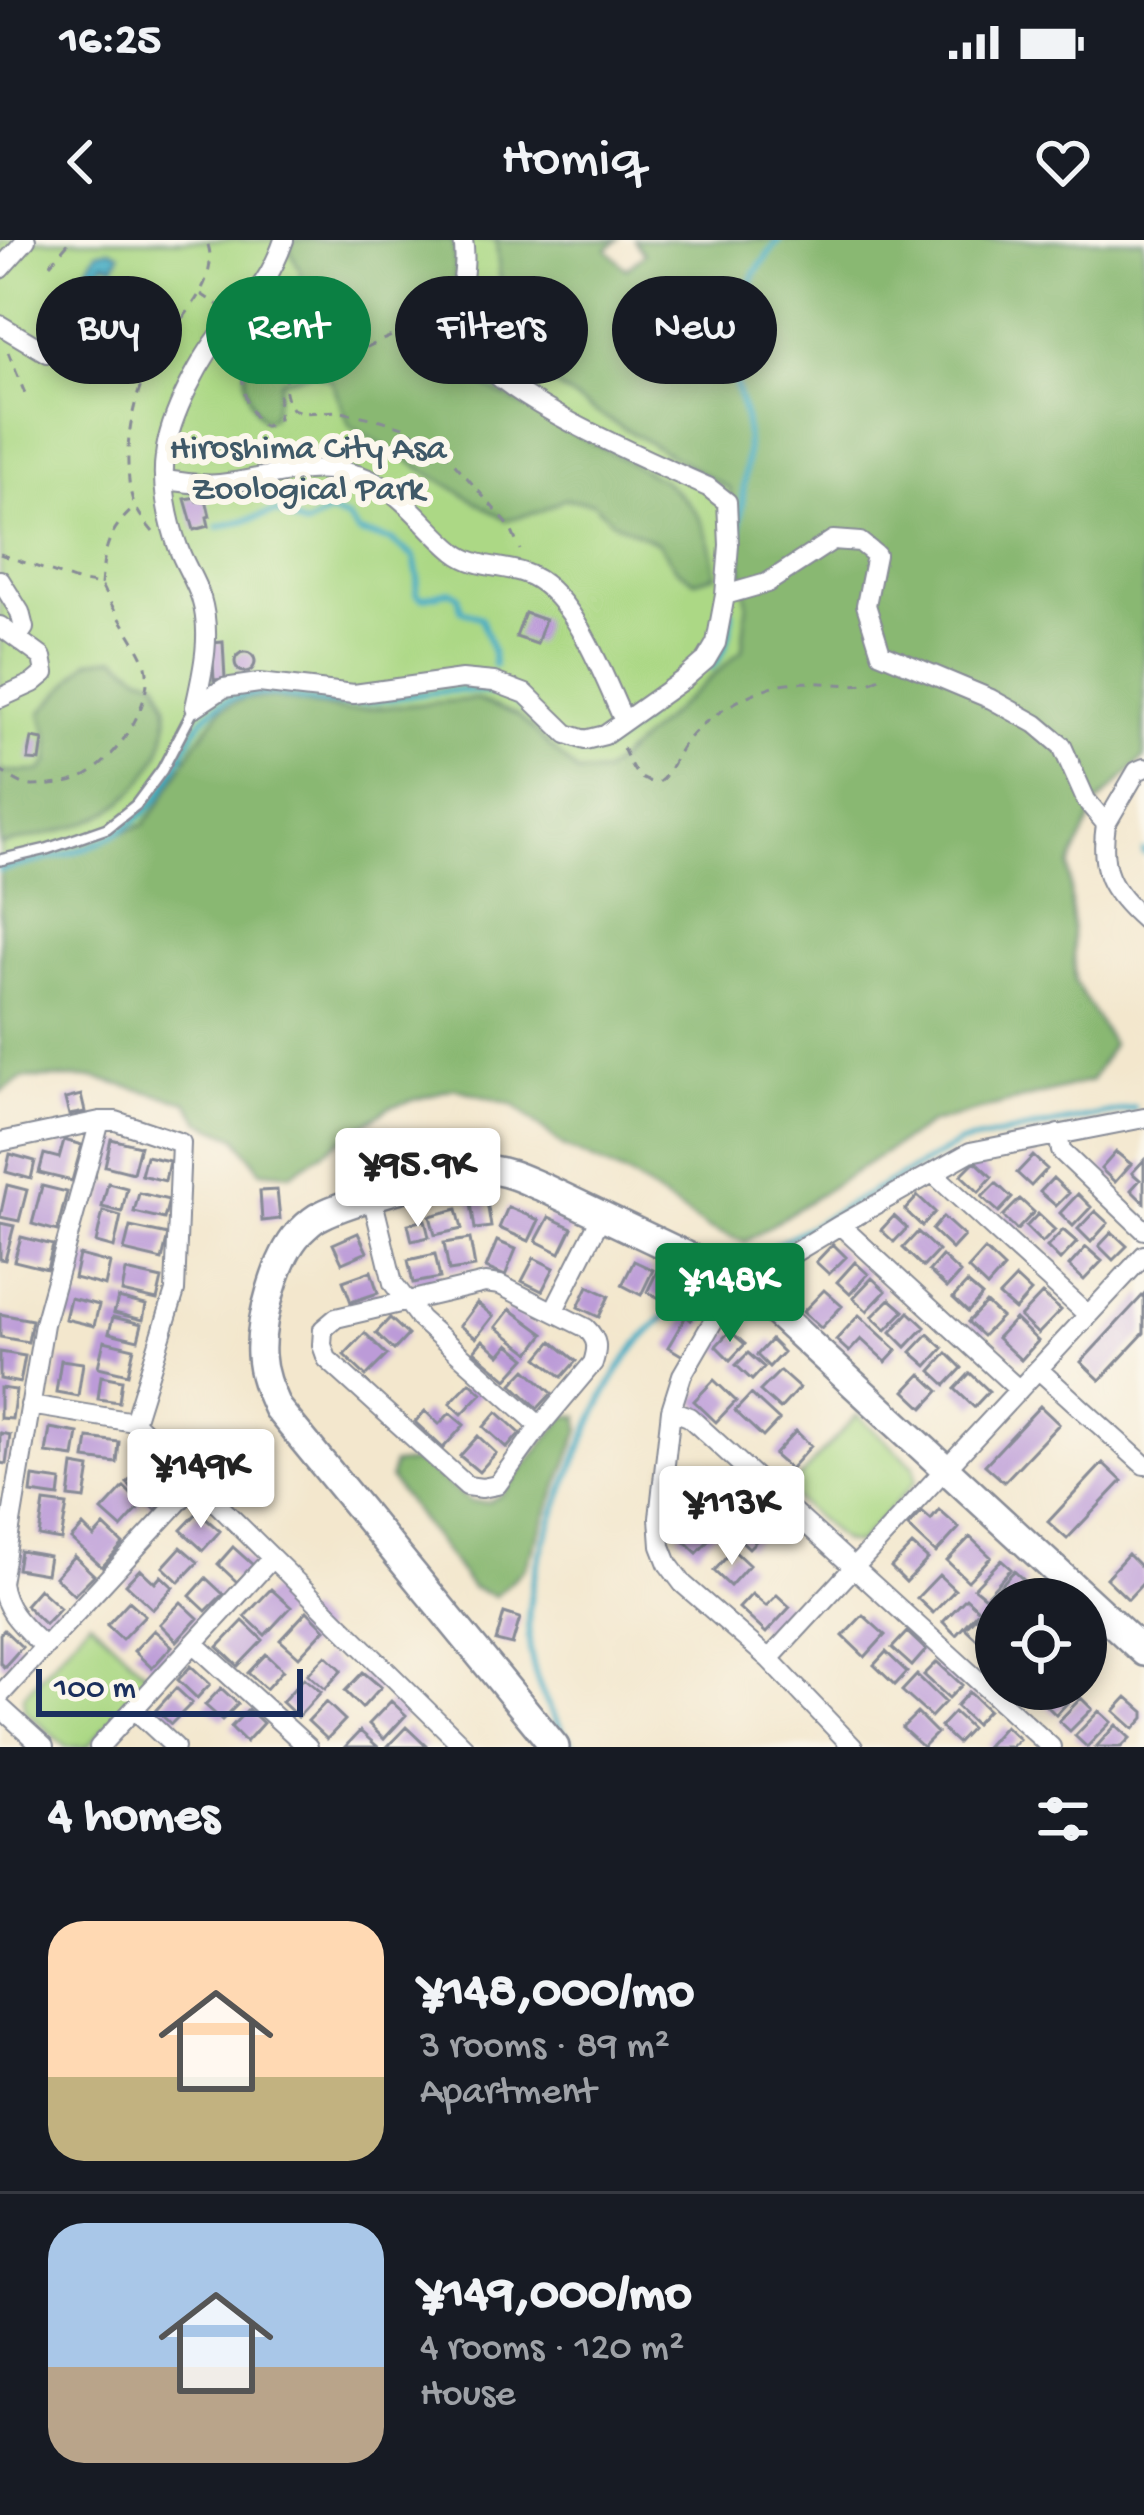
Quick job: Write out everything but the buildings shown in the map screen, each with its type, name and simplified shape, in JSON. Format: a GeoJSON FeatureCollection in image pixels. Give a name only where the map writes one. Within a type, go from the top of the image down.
{"type":"FeatureCollection","features":[{"type":"Feature","properties":{"kind":"street"},"geometry":{"type":"LineString","coordinates":[[0,269],[26,240]]}},
{"type":"Feature","properties":{"kind":"street"},"geometry":{"type":"LineString","coordinates":[[195,707],[206,627],[201,598],[178,551],[165,456],[187,391],[227,326],[273,272],[284,240]]}},
{"type":"Feature","properties":{"kind":"street"},"geometry":{"type":"LineString","coordinates":[[463,240],[465,276]]}},
{"type":"Feature","properties":{"kind":"street"},"geometry":{"type":"LineString","coordinates":[[0,325],[36,346]]}},
{"type":"Feature","properties":{"kind":"street"},"geometry":{"type":"LineString","coordinates":[[195,707],[224,688],[259,683],[354,694],[462,679],[494,682],[526,694],[567,734],[586,740],[605,735],[706,660],[716,643],[725,595],[727,502],[708,487],[569,422],[509,384]]}},
{"type":"Feature","properties":{"kind":"street"},"geometry":{"type":"LineString","coordinates":[[165,480],[215,485],[306,468],[348,472],[387,488],[470,561],[527,573],[554,590],[569,608],[624,721]]}},
{"type":"Feature","properties":{"kind":"street"},"geometry":{"type":"LineString","coordinates":[[725,595],[767,583],[833,540],[860,542],[876,555],[866,605],[880,653],[992,699],[1036,724],[1062,746],[1086,800],[1106,824]]}},
{"type":"Feature","properties":{"kind":"street"},"geometry":{"type":"LineString","coordinates":[[0,580],[20,612],[24,628],[18,638]]}},
{"type":"Feature","properties":{"kind":"street"},"geometry":{"type":"LineString","coordinates":[[0,626],[42,657],[45,673],[0,698]]}},
{"type":"Feature","properties":{"kind":"street"},"geometry":{"type":"LineString","coordinates":[[1144,768],[1137,771],[1106,824],[1102,846],[1108,877],[1120,899],[1144,920]]}},
{"type":"Feature","properties":{"kind":"street"},"geometry":{"type":"LineString","coordinates":[[853,1747],[769,1659],[682,1584],[668,1564],[658,1519],[671,1410],[682,1375],[722,1306],[744,1282],[932,1173],[970,1152],[1144,1118]]}},
{"type":"Feature","properties":{"kind":"street"},"geometry":{"type":"LineString","coordinates":[[44,1647],[3,1598],[5,1517],[44,1324],[100,1121]]}},
{"type":"Feature","properties":{"kind":"street"},"geometry":{"type":"LineString","coordinates":[[0,1142],[116,1121],[181,1143],[176,1291],[134,1422]]}},
{"type":"Feature","properties":{"kind":"street"},"geometry":{"type":"LineString","coordinates":[[1058,1134],[1061,1151],[1144,1230]]}},
{"type":"Feature","properties":{"kind":"street"},"geometry":{"type":"LineString","coordinates":[[555,1747],[277,1408],[264,1380],[260,1351],[268,1303],[285,1256],[298,1234],[319,1216],[372,1197],[488,1170],[512,1174],[744,1282],[1144,1652]]}},
{"type":"Feature","properties":{"kind":"street"},"geometry":{"type":"LineString","coordinates":[[932,1173],[1087,1314]]}},
{"type":"Feature","properties":{"kind":"street"},"geometry":{"type":"LineString","coordinates":[[372,1197],[393,1282],[420,1319],[540,1426]]}},
{"type":"Feature","properties":{"kind":"street"},"geometry":{"type":"LineString","coordinates":[[554,1310],[602,1215]]}},
{"type":"Feature","properties":{"kind":"street"},"geometry":{"type":"LineString","coordinates":[[840,1225],[1019,1390]]}},
{"type":"Feature","properties":{"kind":"street"},"geometry":{"type":"LineString","coordinates":[[769,1659],[1144,1255]]}},
{"type":"Feature","properties":{"kind":"street"},"geometry":{"type":"LineString","coordinates":[[485,1283],[500,1285],[554,1310],[596,1339],[593,1363],[497,1485],[482,1488],[467,1486],[327,1359],[322,1345],[323,1329],[336,1318],[485,1283]]}},
{"type":"Feature","properties":{"kind":"street"},"geometry":{"type":"LineString","coordinates":[[1038,1369],[1144,1465]]}},
{"type":"Feature","properties":{"kind":"street"},"geometry":{"type":"LineString","coordinates":[[30,1405],[134,1422],[464,1747]]}},
{"type":"Feature","properties":{"kind":"street"},"geometry":{"type":"LineString","coordinates":[[671,1410],[689,1417],[1051,1747]]}},
{"type":"Feature","properties":{"kind":"street"},"geometry":{"type":"LineString","coordinates":[[0,1695],[196,1483]]}},
{"type":"Feature","properties":{"kind":"street"},"geometry":{"type":"LineString","coordinates":[[99,1747],[272,1558]]}},
{"type":"Feature","properties":{"kind":"street"},"geometry":{"type":"LineString","coordinates":[[194,1643],[308,1747]]}},
{"type":"Feature","properties":{"kind":"street"},"geometry":{"type":"LineString","coordinates":[[0,1707],[44,1747]]}},
{"type":"Feature","properties":{"kind":"street"},"geometry":{"type":"LineString","coordinates":[[134,1709],[175,1747]]}},
{"type":"Feature","properties":{"kind":"lane"},"geometry":{"type":"LineString","coordinates":[[0,860],[107,828],[136,805],[162,770],[195,707]]}},
{"type":"Feature","properties":{"kind":"path"},"geometry":{"type":"LineString","coordinates":[[50,264],[71,240]]}},
{"type":"Feature","properties":{"kind":"path"},"geometry":{"type":"LineString","coordinates":[[178,551],[134,508],[129,494],[129,428],[147,369],[209,273],[206,240]]}},
{"type":"Feature","properties":{"kind":"path"},"geometry":{"type":"LineString","coordinates":[[200,293],[206,297]]}},
{"type":"Feature","properties":{"kind":"path"},"geometry":{"type":"LineString","coordinates":[[395,335],[286,377],[283,386],[292,409],[381,420],[442,449],[510,527],[527,573]]}},
{"type":"Feature","properties":{"kind":"path"},"geometry":{"type":"LineString","coordinates":[[6,346],[28,401]]}},
{"type":"Feature","properties":{"kind":"path"},"geometry":{"type":"LineString","coordinates":[[243,384],[251,415],[262,426],[278,420],[279,396],[285,393]]}},
{"type":"Feature","properties":{"kind":"path"},"geometry":{"type":"LineString","coordinates":[[0,771],[29,787],[78,779],[107,760],[131,728],[146,694],[146,665],[101,585],[110,536],[134,508]]}},
{"type":"Feature","properties":{"kind":"path"},"geometry":{"type":"LineString","coordinates":[[0,554],[101,585]]}},
{"type":"Feature","properties":{"kind":"path"},"geometry":{"type":"LineString","coordinates":[[623,749],[634,773],[643,781],[659,782],[684,744],[727,707],[777,685],[871,683],[906,665]]}},
{"type":"Feature","properties":{"kind":"green space","name":"Hiroshima City Asa Zoological Park"},"geometry":{"type":"Polygon","coordinates":[[[0,240],[496,240],[500,276],[395,276],[395,384],[553,384],[730,489],[747,602],[742,650],[604,773],[578,773],[393,708],[345,711],[277,698],[221,709],[143,825],[53,857],[0,867],[0,240]]]}},
{"type":"Feature","properties":{"kind":"green space"},"geometry":{"type":"Polygon","coordinates":[[[292,240],[452,240],[455,276],[395,276],[395,384],[483,384],[662,480],[701,520],[716,575],[695,581],[676,568],[659,544],[612,521],[593,503],[565,499],[506,520],[350,426],[333,384],[371,384],[371,276],[300,276],[290,252],[292,240]]]}},
{"type":"Feature","properties":{"kind":"green space"},"geometry":{"type":"Polygon","coordinates":[[[496,240],[618,240],[607,249],[626,269],[644,254],[634,240],[1144,240],[1144,758],[1098,803],[1069,867],[1075,982],[1112,1044],[1091,1081],[931,1123],[745,1242],[707,1228],[631,1177],[563,1146],[514,1105],[454,1088],[390,1107],[291,1174],[261,1171],[237,1138],[201,1122],[187,1102],[94,1078],[23,1078],[0,1092],[0,867],[53,857],[143,825],[221,709],[246,698],[277,698],[345,711],[475,699],[517,715],[578,773],[604,773],[742,650],[747,602],[730,489],[553,384],[588,384],[588,276],[500,276],[496,240]]]}},
{"type":"Feature","properties":{"kind":"green space"},"geometry":{"type":"Polygon","coordinates":[[[247,384],[280,384],[272,417],[264,420],[249,397],[247,384]]]}},
{"type":"Feature","properties":{"kind":"green space"},"geometry":{"type":"Polygon","coordinates":[[[116,657],[142,676],[157,679],[167,706],[164,737],[144,779],[99,817],[0,845],[0,772],[41,771],[49,761],[49,739],[41,713],[89,661],[116,657]]]}},
{"type":"Feature","properties":{"kind":"green space"},"geometry":{"type":"Polygon","coordinates":[[[857,1415],[914,1466],[916,1481],[857,1544],[843,1541],[787,1491],[857,1415]]]}},
{"type":"Feature","properties":{"kind":"green space"},"geometry":{"type":"Polygon","coordinates":[[[566,1416],[579,1416],[580,1430],[525,1568],[495,1596],[472,1588],[390,1479],[393,1464],[418,1462],[471,1502],[488,1502],[502,1494],[566,1416]]]}},
{"type":"Feature","properties":{"kind":"green space"},"geometry":{"type":"Polygon","coordinates":[[[90,1620],[152,1679],[87,1747],[66,1747],[25,1711],[23,1696],[90,1620]]]}},
{"type":"Feature","properties":{"kind":"water"},"geometry":{"type":"Polygon","coordinates":[[[110,249],[120,254],[114,266],[104,262],[96,276],[83,276],[97,252],[110,249]]]}},
{"type":"Feature","properties":{"kind":"waterway"},"geometry":{"type":"LineString","coordinates":[[736,569],[746,423],[728,355],[755,273],[779,240]]}},
{"type":"Feature","properties":{"kind":"waterway"},"geometry":{"type":"LineString","coordinates":[[218,527],[277,512],[305,526],[328,513],[347,518],[359,533],[391,540],[414,557],[416,593],[422,598],[449,591],[458,595],[461,610],[481,618],[494,665]]}},
{"type":"Feature","properties":{"kind":"waterway"},"geometry":{"type":"LineString","coordinates":[[711,667],[727,642],[732,611]]}},
{"type":"Feature","properties":{"kind":"waterway"},"geometry":{"type":"LineString","coordinates":[[0,870],[79,850],[133,822],[160,795],[206,715],[236,697],[263,694],[345,704],[441,692],[499,695],[569,748],[589,753],[614,742],[643,719]]}},
{"type":"Feature","properties":{"kind":"waterway"},"geometry":{"type":"LineString","coordinates":[[751,1259],[960,1143],[1134,1108]]}},
{"type":"Feature","properties":{"kind":"waterway"},"geometry":{"type":"LineString","coordinates":[[575,1747],[536,1677],[529,1643],[534,1576],[557,1506],[609,1388],[655,1325],[705,1286]]}}]}
